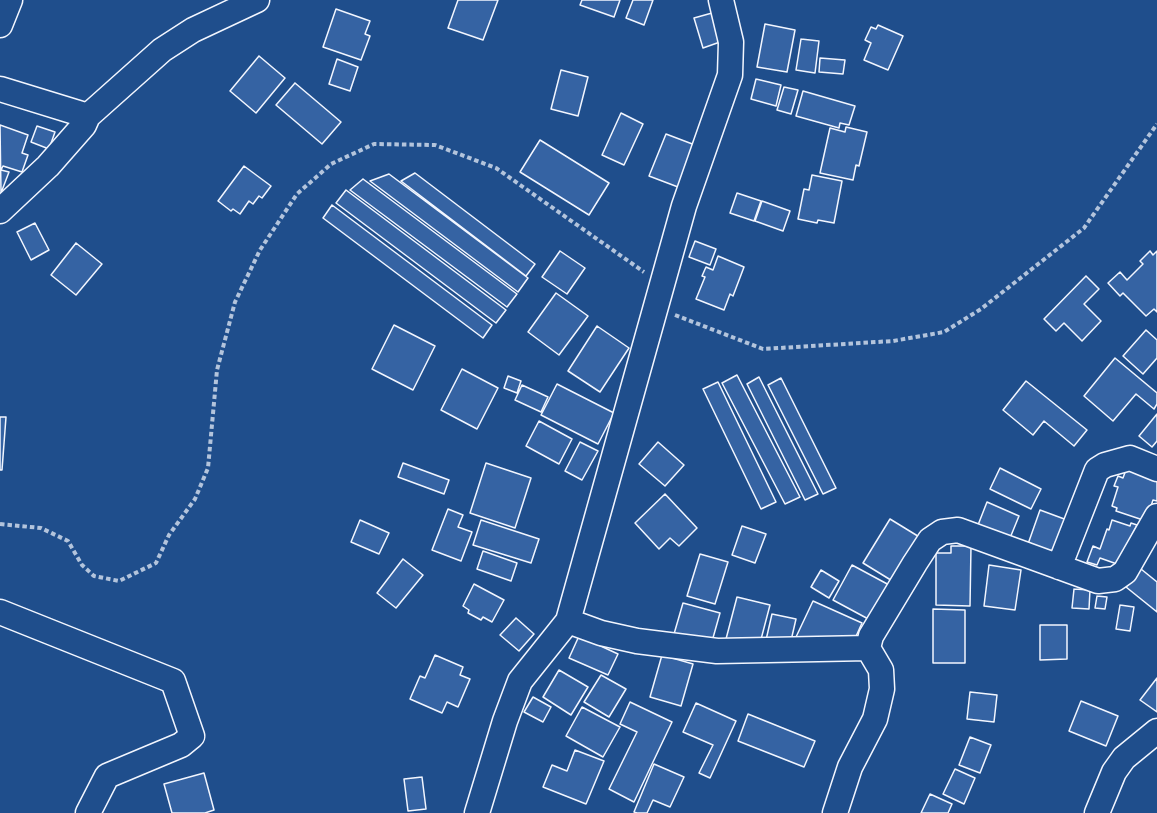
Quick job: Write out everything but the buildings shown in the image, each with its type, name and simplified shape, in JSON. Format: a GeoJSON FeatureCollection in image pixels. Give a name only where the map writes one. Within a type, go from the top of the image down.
{"type":"FeatureCollection","features":[{"type":"Feature","properties":{"kind":"street"},"geometry":{"type":"LineString","coordinates":[[0,25],[10,0]]}},
{"type":"Feature","properties":{"kind":"street"},"geometry":{"type":"LineString","coordinates":[[0,211],[48,166],[84,125],[88,116],[162,50],[193,30],[257,0]]}},
{"type":"Feature","properties":{"kind":"street"},"geometry":{"type":"LineString","coordinates":[[477,813],[505,721],[520,681],[567,621],[684,206],[730,75],[731,42],[721,0]]}},
{"type":"Feature","properties":{"kind":"street"},"geometry":{"type":"LineString","coordinates":[[0,89],[88,116]]}},
{"type":"Feature","properties":{"kind":"street"},"geometry":{"type":"LineString","coordinates":[[1059,567],[1097,470],[1105,465],[1130,458],[1157,469]]}},
{"type":"Feature","properties":{"kind":"street"},"geometry":{"type":"LineString","coordinates":[[835,813],[850,767],[875,719],[882,689],[881,670],[868,648],[871,636],[930,540],[942,532],[958,530],[1098,581],[1115,579],[1125,572],[1157,516]]}},
{"type":"Feature","properties":{"kind":"street"},"geometry":{"type":"LineString","coordinates":[[0,612],[128,665],[173,681],[192,736],[181,745],[107,776],[88,813]]}},
{"type":"Feature","properties":{"kind":"street"},"geometry":{"type":"LineString","coordinates":[[567,621],[601,633],[637,641],[717,651],[868,648]]}},
{"type":"Feature","properties":{"kind":"street"},"geometry":{"type":"LineString","coordinates":[[1097,813],[1114,772],[1124,758],[1157,731]]}},
{"type":"Feature","properties":{"kind":"path"},"geometry":{"type":"LineString","coordinates":[[654,313],[681,315],[763,350],[893,341],[944,332],[981,309],[1084,228],[1157,124]]}},
{"type":"Feature","properties":{"kind":"path"},"geometry":{"type":"LineString","coordinates":[[0,524],[40,528],[68,541],[82,564],[94,576],[119,581],[156,564],[169,535],[195,499],[208,468],[217,370],[235,302],[260,250],[297,194],[331,164],[374,144],[435,145],[496,168],[662,285]]}}]}
